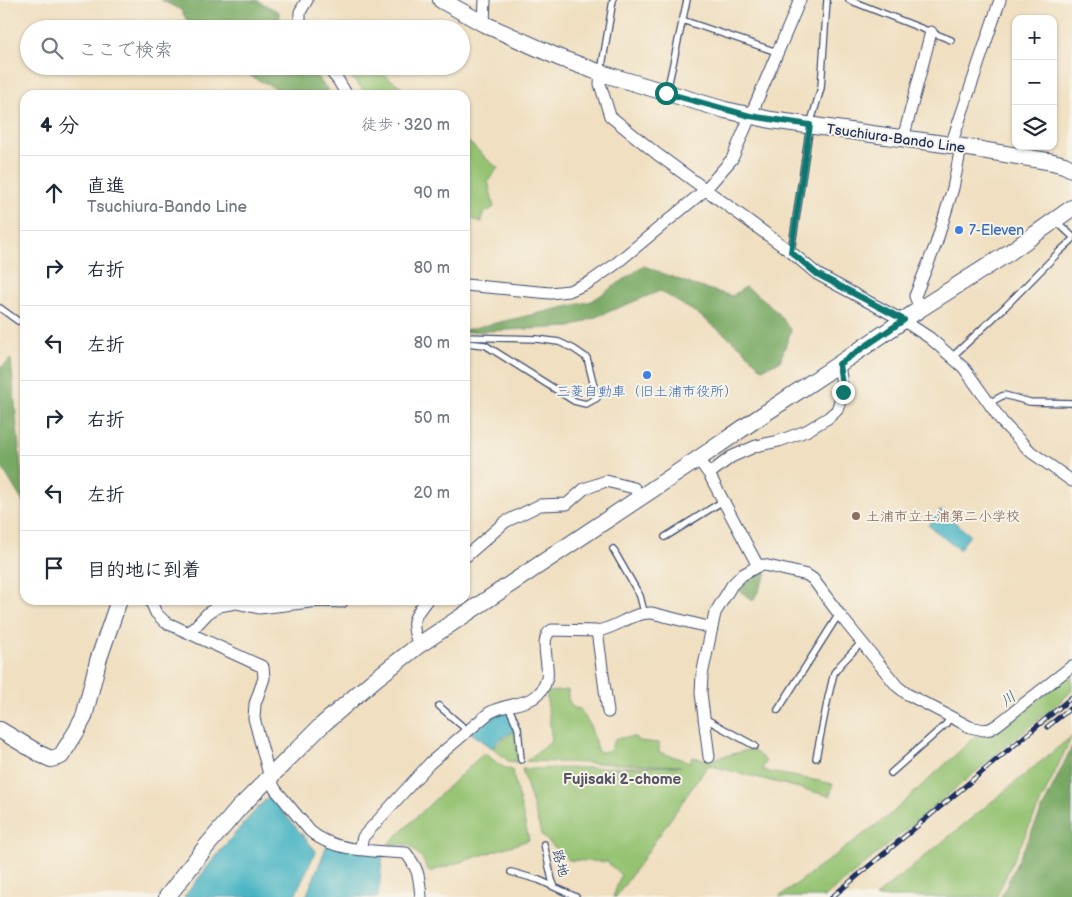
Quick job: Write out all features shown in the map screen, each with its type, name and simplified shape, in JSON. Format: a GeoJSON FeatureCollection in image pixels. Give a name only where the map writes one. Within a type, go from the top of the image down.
{"type":"FeatureCollection","features":[{"type":"Feature","properties":{"kind":"street"},"geometry":{"type":"LineString","coordinates":[[300,20],[300,12],[307,0]]}},
{"type":"Feature","properties":{"kind":"street","name":"Tsuchiura-Bando Line"},"geometry":{"type":"LineString","coordinates":[[441,0],[484,24],[560,58],[666,93],[750,116],[956,146],[1053,162],[1072,169]]}},
{"type":"Feature","properties":{"kind":"street"},"geometry":{"type":"LineString","coordinates":[[484,24],[486,0]]}},
{"type":"Feature","properties":{"kind":"street"},"geometry":{"type":"LineString","coordinates":[[470,285],[550,293],[569,291],[590,282],[613,266],[704,190],[732,159],[800,0]]}},
{"type":"Feature","properties":{"kind":"street"},"geometry":{"type":"LineString","coordinates":[[920,309],[915,296],[936,244],[953,188],[956,146],[1000,0]]}},
{"type":"Feature","properties":{"kind":"street"},"geometry":{"type":"LineString","coordinates":[[902,139],[931,32]]}},
{"type":"Feature","properties":{"kind":"street"},"geometry":{"type":"LineString","coordinates":[[601,73],[600,84],[610,116],[704,190],[791,252],[817,274],[904,320],[930,338],[964,368],[1004,423],[1031,452],[1072,481]]}},
{"type":"Feature","properties":{"kind":"street"},"geometry":{"type":"LineString","coordinates":[[334,75],[344,90]]}},
{"type":"Feature","properties":{"kind":"street"},"geometry":{"type":"LineString","coordinates":[[167,897],[239,808],[329,719],[374,680],[419,645],[920,309],[1010,252],[1072,208]]}},
{"type":"Feature","properties":{"kind":"street"},"geometry":{"type":"LineString","coordinates":[[709,474],[731,457],[756,446],[806,432],[828,418],[837,410],[843,392],[839,364]]}},
{"type":"Feature","properties":{"kind":"street"},"geometry":{"type":"LineString","coordinates":[[698,459],[709,474],[758,566]]}},
{"type":"Feature","properties":{"kind":"street"},"geometry":{"type":"LineString","coordinates":[[470,553],[505,522],[540,506],[567,504],[584,489],[606,481],[634,488],[641,497]]}},
{"type":"Feature","properties":{"kind":"street"},"geometry":{"type":"LineString","coordinates":[[709,757],[701,693],[702,675],[715,613],[732,585],[742,575],[758,566],[807,575],[813,578],[839,614],[897,686],[907,694],[970,728],[984,730],[997,725],[1072,666]]}},
{"type":"Feature","properties":{"kind":"street"},"geometry":{"type":"LineString","coordinates":[[0,730],[51,759],[60,756],[84,717],[98,661],[117,605]]}},
{"type":"Feature","properties":{"kind":"street"},"geometry":{"type":"LineString","coordinates":[[152,605],[156,613],[165,622],[263,667],[264,678],[255,704],[254,718],[270,778],[276,789],[316,837],[335,845],[406,853],[419,874],[421,897]]}},
{"type":"Feature","properties":{"kind":"street"},"geometry":{"type":"LineString","coordinates":[[188,632],[208,613],[219,606],[225,605]]}},
{"type":"Feature","properties":{"kind":"street"},"geometry":{"type":"LineString","coordinates":[[245,605],[259,608],[285,605]]}},
{"type":"Feature","properties":{"kind":"street"},"geometry":{"type":"LineString","coordinates":[[419,645],[412,624],[422,605]]}},
{"type":"Feature","properties":{"kind":"street"},"geometry":{"type":"LineString","coordinates":[[360,849],[363,837],[430,763],[489,713],[498,708],[530,701],[542,690],[548,670],[546,638],[552,630],[597,631],[644,612],[712,628]]}},
{"type":"Feature","properties":{"kind":"street"},"geometry":{"type":"LineString","coordinates":[[597,631],[608,712]]}},
{"type":"Feature","properties":{"kind":"lane"},"geometry":{"type":"LineString","coordinates":[[601,73],[613,0]]}},
{"type":"Feature","properties":{"kind":"lane"},"geometry":{"type":"LineString","coordinates":[[666,93],[687,0]]}},
{"type":"Feature","properties":{"kind":"lane"},"geometry":{"type":"LineString","coordinates":[[791,252],[810,125],[821,88],[826,0]]}},
{"type":"Feature","properties":{"kind":"lane"},"geometry":{"type":"LineString","coordinates":[[849,0],[951,40]]}},
{"type":"Feature","properties":{"kind":"lane"},"geometry":{"type":"LineString","coordinates":[[682,20],[777,52]]}},
{"type":"Feature","properties":{"kind":"lane"},"geometry":{"type":"LineString","coordinates":[[1055,221],[1072,236]]}},
{"type":"Feature","properties":{"kind":"lane"},"geometry":{"type":"LineString","coordinates":[[952,357],[1072,240]]}},
{"type":"Feature","properties":{"kind":"lane"},"geometry":{"type":"LineString","coordinates":[[0,308],[18,321]]}},
{"type":"Feature","properties":{"kind":"lane"},"geometry":{"type":"LineString","coordinates":[[470,337],[537,339],[560,342],[587,358],[597,398],[586,404],[574,401],[485,345],[470,344]]}},
{"type":"Feature","properties":{"kind":"lane"},"geometry":{"type":"LineString","coordinates":[[989,403],[1004,395],[1030,402],[1072,403]]}},
{"type":"Feature","properties":{"kind":"lane"},"geometry":{"type":"LineString","coordinates":[[665,538],[723,501]]}},
{"type":"Feature","properties":{"kind":"lane"},"geometry":{"type":"LineString","coordinates":[[613,549],[640,596],[644,612]]}},
{"type":"Feature","properties":{"kind":"lane"},"geometry":{"type":"LineString","coordinates":[[778,710],[839,614]]}},
{"type":"Feature","properties":{"kind":"lane"},"geometry":{"type":"LineString","coordinates":[[816,758],[834,673],[862,642]]}},
{"type":"Feature","properties":{"kind":"lane"},"geometry":{"type":"LineString","coordinates":[[439,706],[468,732]]}},
{"type":"Feature","properties":{"kind":"lane"},"geometry":{"type":"LineString","coordinates":[[508,706],[518,728],[521,760]]}},
{"type":"Feature","properties":{"kind":"lane"},"geometry":{"type":"LineString","coordinates":[[891,773],[946,724],[950,717]]}},
{"type":"Feature","properties":{"kind":"lane"},"geometry":{"type":"LineString","coordinates":[[703,718],[755,746]]}},
{"type":"Feature","properties":{"kind":"lane","name":"路地"},"geometry":{"type":"LineString","coordinates":[[544,844],[555,887]]}},
{"type":"Feature","properties":{"kind":"lane"},"geometry":{"type":"LineString","coordinates":[[511,872],[539,880],[576,897]]}},
{"type":"Feature","properties":{"kind":"green space"},"geometry":{"type":"Polygon","coordinates":[[[161,0],[256,0],[279,12],[279,20],[187,20],[181,10],[161,0]]]}},
{"type":"Feature","properties":{"kind":"green space"},"geometry":{"type":"Polygon","coordinates":[[[316,75],[328,90],[279,90],[250,76],[316,75]]]}},
{"type":"Feature","properties":{"kind":"green space"},"geometry":{"type":"Polygon","coordinates":[[[349,75],[383,75],[405,90],[363,90],[349,75]]]}},
{"type":"Feature","properties":{"kind":"green space"},"geometry":{"type":"Polygon","coordinates":[[[470,143],[498,168],[488,181],[494,207],[482,215],[482,222],[470,218],[470,143]]]}},
{"type":"Feature","properties":{"kind":"green space"},"geometry":{"type":"Polygon","coordinates":[[[644,266],[693,285],[732,296],[745,287],[765,301],[782,318],[791,331],[780,361],[762,369],[740,346],[698,314],[660,291],[571,327],[470,332],[470,329],[592,301],[644,266]]]}},
{"type":"Feature","properties":{"kind":"green space"},"geometry":{"type":"Polygon","coordinates":[[[11,359],[20,459],[20,497],[0,464],[0,368],[11,359]]]}},
{"type":"Feature","properties":{"kind":"green space"},"geometry":{"type":"Polygon","coordinates":[[[758,570],[764,570],[767,574],[753,601],[736,588],[744,579],[758,570]]]}},
{"type":"Feature","properties":{"kind":"green space"},"geometry":{"type":"Polygon","coordinates":[[[1072,673],[1072,691],[825,897],[779,897],[892,813],[977,735],[985,735],[1000,730],[1072,673]]]}},
{"type":"Feature","properties":{"kind":"green space"},"geometry":{"type":"Polygon","coordinates":[[[568,690],[568,699],[572,707],[580,709],[590,725],[598,752],[611,751],[613,742],[619,738],[635,737],[638,741],[659,743],[659,752],[690,762],[692,757],[709,760],[752,749],[766,761],[762,769],[833,784],[830,796],[708,765],[616,897],[613,897],[621,875],[607,862],[569,860],[542,836],[522,769],[681,766],[526,761],[552,741],[546,692],[568,690]]]}},
{"type":"Feature","properties":{"kind":"green space"},"geometry":{"type":"Polygon","coordinates":[[[515,731],[518,759],[516,762],[508,761],[493,748],[515,731]]]}},
{"type":"Feature","properties":{"kind":"green space"},"geometry":{"type":"Polygon","coordinates":[[[1072,736],[996,897],[875,897],[1072,736]]]}},
{"type":"Feature","properties":{"kind":"green space"},"geometry":{"type":"Polygon","coordinates":[[[1072,746],[1072,897],[1001,897],[1072,746]]]}},
{"type":"Feature","properties":{"kind":"green space"},"geometry":{"type":"Polygon","coordinates":[[[484,753],[503,767],[512,770],[529,840],[429,872],[422,858],[409,845],[388,844],[484,753]]]}},
{"type":"Feature","properties":{"kind":"water"},"geometry":{"type":"Polygon","coordinates":[[[940,510],[970,535],[959,550],[928,525],[940,510]]]}},
{"type":"Feature","properties":{"kind":"water"},"geometry":{"type":"Polygon","coordinates":[[[507,707],[515,730],[499,740],[492,748],[470,732],[507,707]]]}},
{"type":"Feature","properties":{"kind":"water"},"geometry":{"type":"Polygon","coordinates":[[[269,796],[316,851],[294,897],[184,897],[246,820],[269,796]]]}},
{"type":"Feature","properties":{"kind":"water"},"geometry":{"type":"Polygon","coordinates":[[[327,845],[383,854],[378,897],[306,897],[327,845]]]}},
{"type":"Feature","properties":{"kind":"railway"},"geometry":{"type":"LineString","coordinates":[[832,897],[1072,697]]}},
{"type":"Feature","properties":{"kind":"railway"},"geometry":{"type":"LineString","coordinates":[[1047,727],[1072,707]]}},
{"type":"Feature","properties":{"kind":"place","name":"7-Eleven"},"geometry":{"type":"Point","coordinates":[959,230]}},
{"type":"Feature","properties":{"kind":"place","name":"三菱自動車（旧土浦市役所）"},"geometry":{"type":"Point","coordinates":[647,375]}},
{"type":"Feature","properties":{"kind":"place","name":"土浦市立土浦第二小学校"},"geometry":{"type":"Point","coordinates":[856,516]}},
{"type":"Feature","properties":{"kind":"district","name":"Fujisaki 2-chome"},"geometry":{"type":"Point","coordinates":[622,779]}},
{"type":"Feature","properties":{"kind":"route"},"geometry":{"type":"LineString","coordinates":[[666,93],[750,116],[810,125],[791,252],[817,274],[904,320],[839,364],[843,392]]}},
{"type":"Feature","properties":{"kind":"water label","name":"川"},"geometry":{"type":"Point","coordinates":[1008,699]}}]}
